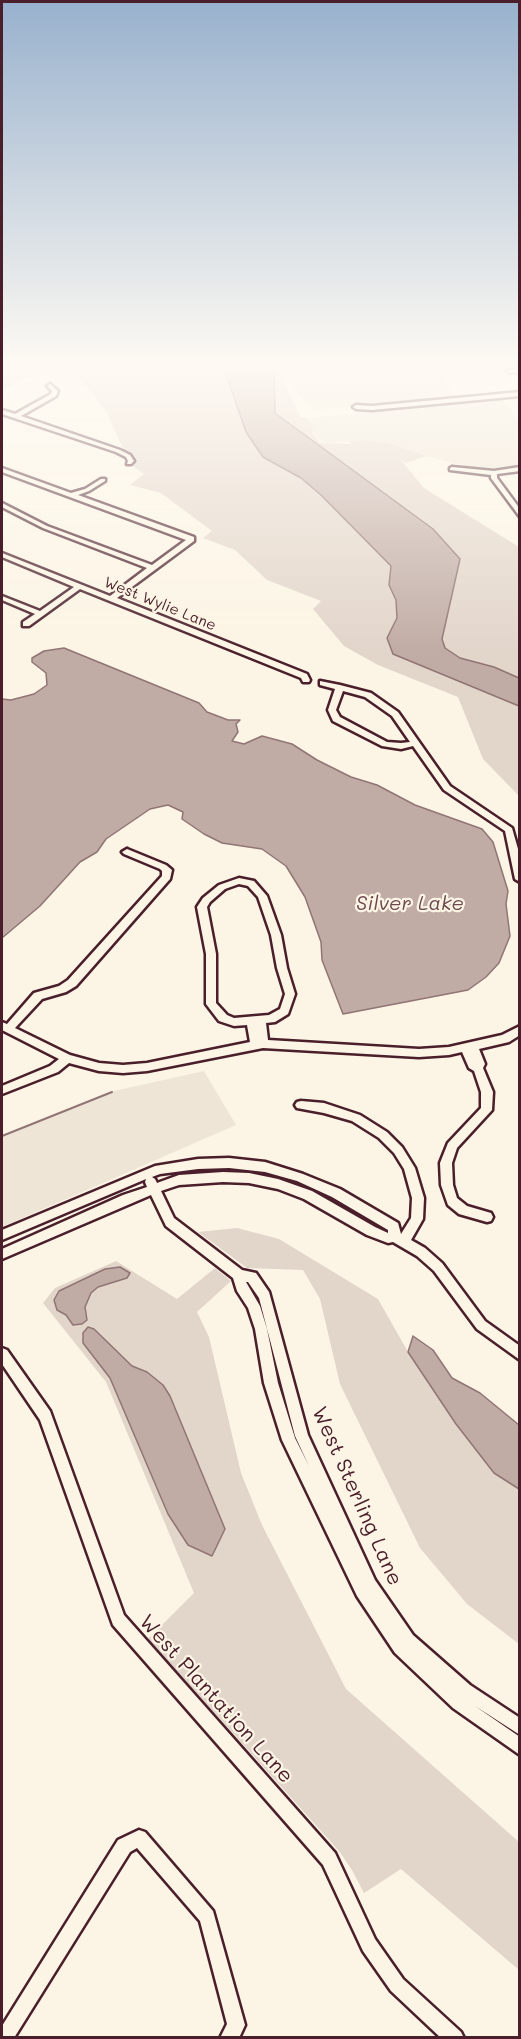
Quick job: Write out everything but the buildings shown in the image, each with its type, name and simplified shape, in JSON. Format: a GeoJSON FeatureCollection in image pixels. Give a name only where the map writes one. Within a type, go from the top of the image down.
{"type":"FeatureCollection","features":[{"type":"Feature","properties":{"kind":"street"},"geometry":{"type":"LineString","coordinates":[[452,469],[494,473],[519,469]]}},
{"type":"Feature","properties":{"kind":"street"},"geometry":{"type":"LineString","coordinates":[[2,470],[191,539],[111,598]]}},
{"type":"Feature","properties":{"kind":"street"},"geometry":{"type":"LineString","coordinates":[[494,473],[502,496],[519,515]]}},
{"type":"Feature","properties":{"kind":"street"},"geometry":{"type":"LineString","coordinates":[[72,495],[87,490],[103,480]]}},
{"type":"Feature","properties":{"kind":"street"},"geometry":{"type":"LineString","coordinates":[[2,506],[45,527],[153,568]]}},
{"type":"Feature","properties":{"kind":"street","name":"West Wylie Lane"},"geometry":{"type":"LineString","coordinates":[[2,555],[304,676],[306,680]]}},
{"type":"Feature","properties":{"kind":"street"},"geometry":{"type":"LineString","coordinates":[[26,624],[80,586]]}},
{"type":"Feature","properties":{"kind":"street"},"geometry":{"type":"LineString","coordinates":[[2,598],[41,614]]}},
{"type":"Feature","properties":{"kind":"street"},"geometry":{"type":"LineString","coordinates":[[323,683],[368,695],[386,705],[399,718],[447,788],[509,830],[519,879]]}},
{"type":"Feature","properties":{"kind":"street"},"geometry":{"type":"LineString","coordinates":[[340,687],[332,710],[336,719],[385,744],[401,746],[416,743]]}},
{"type":"Feature","properties":{"kind":"street"},"geometry":{"type":"LineString","coordinates":[[127,852],[163,867],[167,870],[167,877],[72,983],[62,989],[38,996],[5,1028],[68,1058],[99,1067],[123,1069],[147,1067],[260,1044],[419,1053],[469,1048],[505,1039],[519,1030]]}},
{"type":"Feature","properties":{"kind":"street"},"geometry":{"type":"LineString","coordinates":[[239,881],[251,883],[262,896],[276,935],[290,994],[284,1011],[271,1019],[256,1021],[234,1022],[222,1018],[211,1004],[211,954],[202,907],[206,900],[230,883],[239,881]]}},
{"type":"Feature","properties":{"kind":"street"},"geometry":{"type":"LineString","coordinates":[[256,1021],[260,1044]]}},
{"type":"Feature","properties":{"kind":"street"},"geometry":{"type":"LineString","coordinates":[[469,1048],[473,1065],[478,1068],[487,1092],[486,1110],[452,1146],[446,1163],[447,1185],[452,1201],[464,1210],[487,1217]]}},
{"type":"Feature","properties":{"kind":"street"},"geometry":{"type":"LineString","coordinates":[[2,1090],[54,1069],[68,1058]]}},
{"type":"Feature","properties":{"kind":"street"},"geometry":{"type":"LineString","coordinates":[[301,1105],[324,1107],[356,1118],[383,1135],[398,1150],[409,1168],[418,1198],[417,1219],[399,1239]]}},
{"type":"Feature","properties":{"kind":"street"},"geometry":{"type":"LineString","coordinates":[[2,1235],[147,1174],[198,1164],[229,1163],[265,1167],[299,1177],[336,1193],[394,1227],[399,1239]]}},
{"type":"Feature","properties":{"kind":"street","name":"West Sterling Lane"},"geometry":{"type":"LineString","coordinates":[[147,1174],[170,1222],[239,1275],[252,1276],[266,1296],[302,1436],[370,1585],[408,1640],[465,1690],[519,1727]]}},
{"type":"Feature","properties":{"kind":"street"},"geometry":{"type":"LineString","coordinates":[[2,1254],[153,1188],[179,1180],[249,1178],[278,1184],[308,1195],[371,1231],[388,1238],[399,1239],[430,1258],[477,1320],[499,1341],[519,1354]]}},
{"type":"Feature","properties":{"kind":"street","name":"West Sterling Lane"},"geometry":{"type":"LineString","coordinates":[[239,1275],[242,1287],[254,1306],[259,1321],[271,1383],[289,1440],[362,1591],[400,1648],[458,1703],[519,1747]]}},
{"type":"Feature","properties":{"kind":"street","name":"West Plantation Lane"},"geometry":{"type":"LineString","coordinates":[[2,1354],[45,1416],[118,1620],[329,1858],[369,1945],[397,1985],[455,2037]]}},
{"type":"Feature","properties":{"kind":"street"},"geometry":{"type":"LineString","coordinates":[[4,2037],[124,1846],[139,1838],[207,1917],[233,2031]]}},
{"type":"Feature","properties":{"kind":"shaded area"},"geometry":{"type":"Polygon","coordinates":[[[129,462],[272,462],[301,478],[321,495],[391,566],[389,585],[396,600],[397,618],[387,638],[393,654],[519,706],[519,796],[483,759],[458,697],[378,665],[344,646],[313,609],[321,601],[267,580],[235,550],[203,538],[212,531],[161,493],[130,485],[144,474],[129,462]]]}},
{"type":"Feature","properties":{"kind":"shaded area"},"geometry":{"type":"Polygon","coordinates":[[[343,462],[403,462],[424,488],[519,547],[519,678],[494,667],[460,658],[445,648],[442,640],[459,559],[433,529],[343,462]]]}},
{"type":"Feature","properties":{"kind":"shaded area"},"geometry":{"type":"Polygon","coordinates":[[[450,462],[519,462],[519,466],[481,470],[450,462]]]}},
{"type":"Feature","properties":{"kind":"shaded area"},"geometry":{"type":"Polygon","coordinates":[[[204,1071],[236,1125],[2,1227],[2,1137],[109,1092],[204,1071]]]}},
{"type":"Feature","properties":{"kind":"shaded area"},"geometry":{"type":"Polygon","coordinates":[[[237,1228],[279,1239],[378,1299],[408,1352],[456,1424],[494,1473],[519,1489],[519,1644],[467,1604],[420,1548],[340,1384],[320,1299],[303,1270],[247,1268],[198,1232],[237,1228]]]}},
{"type":"Feature","properties":{"kind":"shaded area"},"geometry":{"type":"Polygon","coordinates":[[[116,1261],[177,1299],[215,1268],[231,1281],[197,1312],[209,1337],[241,1473],[262,1525],[346,1689],[519,1842],[519,1970],[401,1869],[364,1893],[339,1851],[148,1639],[194,1593],[106,1382],[43,1303],[55,1288],[116,1261]]]}},
{"type":"Feature","properties":{"kind":"water"},"geometry":{"type":"Polygon","coordinates":[[[272,462],[342,462],[433,529],[460,559],[442,639],[445,648],[460,658],[494,667],[519,678],[519,706],[393,654],[387,638],[397,618],[396,600],[389,585],[391,566],[321,495],[301,478],[272,462]]]}},
{"type":"Feature","properties":{"kind":"water","name":"Silver Lake"},"geometry":{"type":"Polygon","coordinates":[[[64,648],[199,703],[207,712],[228,720],[240,720],[236,724],[238,732],[232,741],[244,744],[262,736],[292,744],[351,777],[377,785],[415,805],[482,829],[493,842],[508,891],[506,904],[510,936],[499,963],[486,977],[468,990],[343,1014],[322,960],[321,942],[305,897],[286,866],[262,849],[222,843],[204,834],[182,819],[183,812],[168,805],[150,809],[106,839],[97,852],[80,862],[40,906],[2,938],[2,699],[11,700],[34,694],[47,685],[46,673],[32,662],[32,658],[44,651],[64,648]]]}},
{"type":"Feature","properties":{"kind":"water"},"geometry":{"type":"Polygon","coordinates":[[[120,1267],[130,1273],[127,1278],[98,1287],[91,1293],[85,1307],[87,1320],[82,1324],[73,1325],[66,1315],[57,1310],[54,1300],[59,1291],[105,1269],[120,1267]]]}},
{"type":"Feature","properties":{"kind":"water"},"geometry":{"type":"Polygon","coordinates":[[[88,1327],[94,1329],[132,1366],[147,1372],[163,1385],[170,1396],[225,1529],[212,1556],[188,1545],[168,1514],[110,1378],[83,1343],[83,1333],[88,1327]]]}},
{"type":"Feature","properties":{"kind":"water"},"geometry":{"type":"Polygon","coordinates":[[[413,1336],[433,1350],[452,1378],[480,1393],[519,1425],[519,1489],[494,1473],[456,1424],[408,1352],[413,1336]]]}},
{"type":"Feature","properties":{"kind":"waterway"},"geometry":{"type":"LineString","coordinates":[[2,1136],[112,1092]]}}]}
